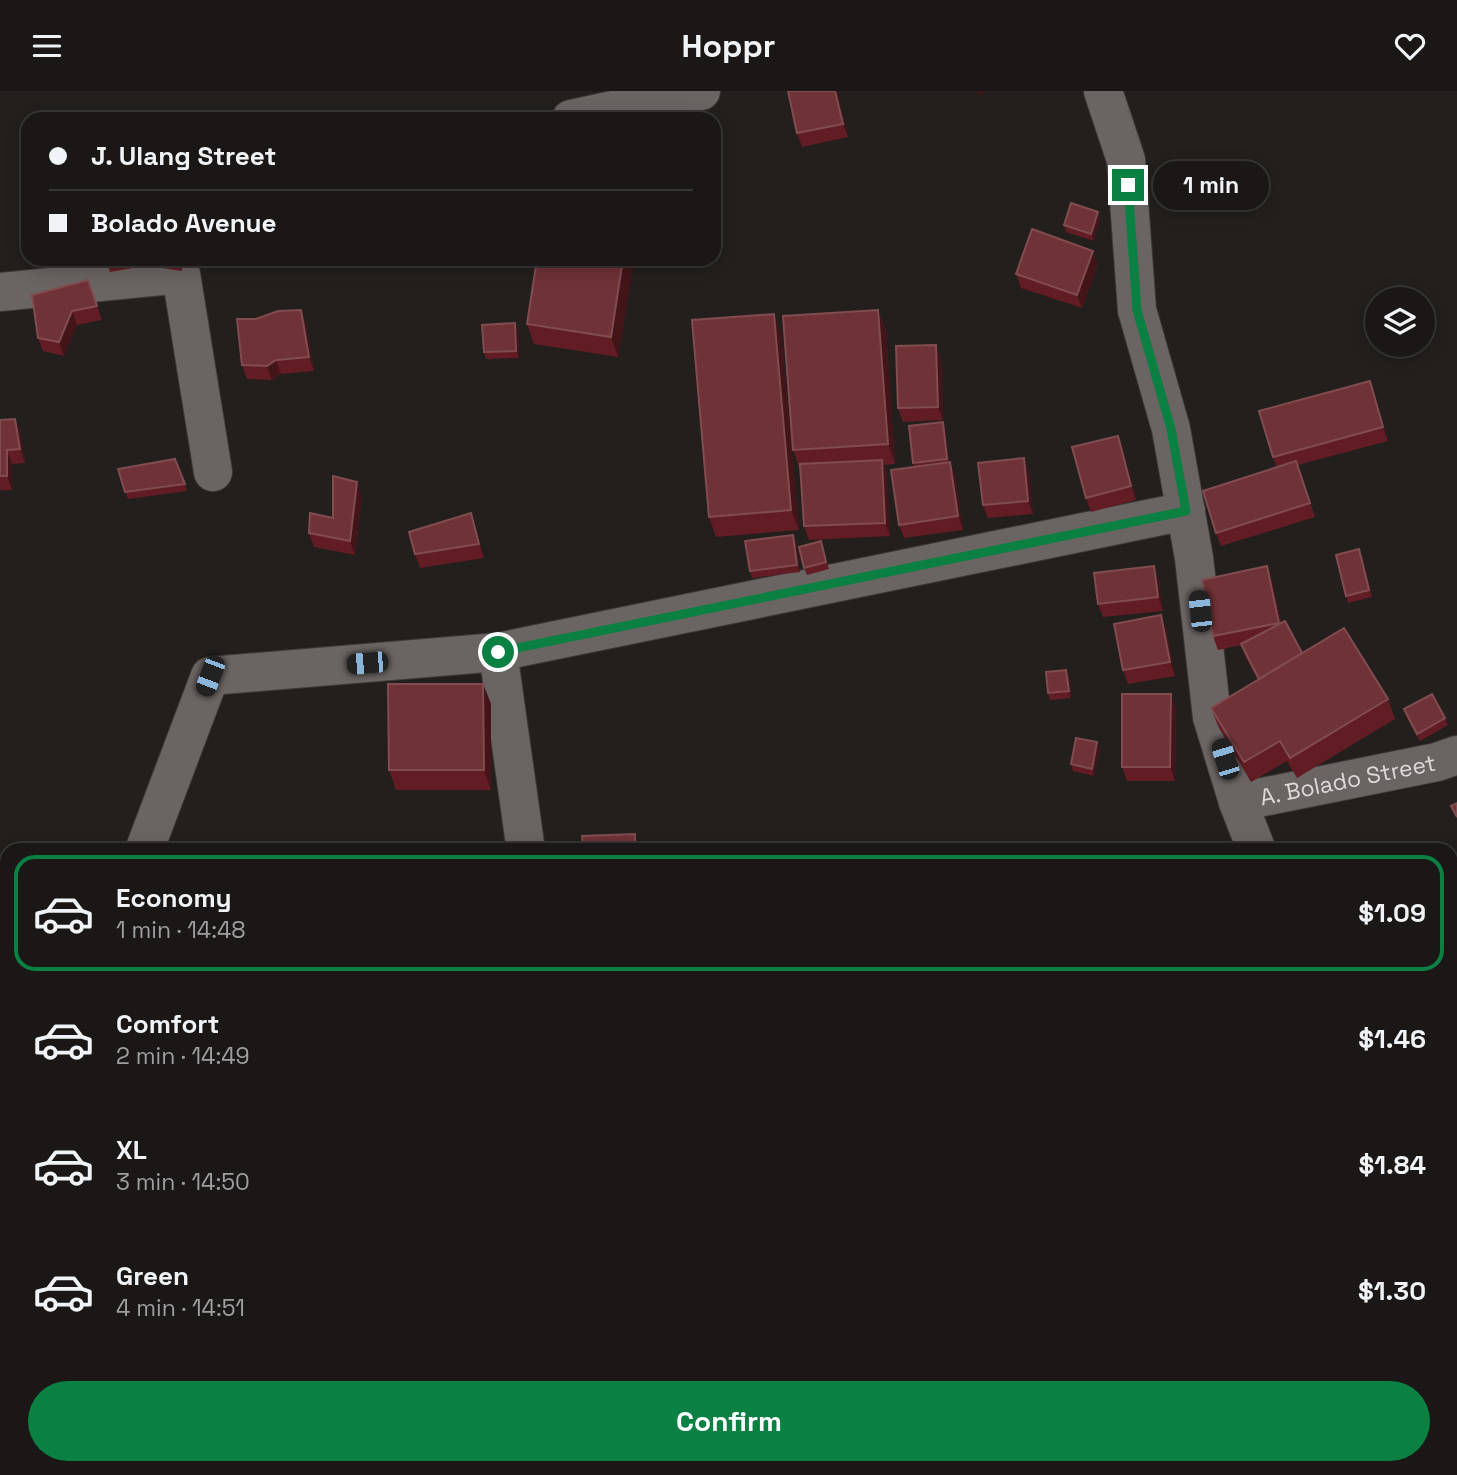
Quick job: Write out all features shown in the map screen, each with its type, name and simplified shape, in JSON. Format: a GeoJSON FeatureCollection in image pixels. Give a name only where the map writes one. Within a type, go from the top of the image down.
{"type":"FeatureCollection","features":[{"type":"Feature","properties":{"kind":"street"},"geometry":{"type":"LineString","coordinates":[[604,112],[701,91]]}},
{"type":"Feature","properties":{"kind":"street"},"geometry":{"type":"LineString","coordinates":[[1103,91],[1126,160],[1137,310],[1171,429],[1194,558],[1212,717],[1238,802],[1254,843]]}},
{"type":"Feature","properties":{"kind":"street"},"geometry":{"type":"LineString","coordinates":[[0,292],[181,274],[213,472]]}},
{"type":"Feature","properties":{"kind":"street"},"geometry":{"type":"LineString","coordinates":[[147,843],[210,676],[498,652],[1186,511]]}},
{"type":"Feature","properties":{"kind":"street"},"geometry":{"type":"LineString","coordinates":[[498,652],[525,843]]}},
{"type":"Feature","properties":{"kind":"street","name":"A. Bolado Street"},"geometry":{"type":"LineString","coordinates":[[1238,802],[1437,762],[1457,754]]}},
{"type":"Feature","properties":{"kind":"building"},"geometry":{"type":"Polygon","coordinates":[[[788,91],[835,91],[843,124],[797,133],[788,91]]]}},
{"type":"Feature","properties":{"kind":"building"},"geometry":{"type":"Polygon","coordinates":[[[1071,203],[1098,212],[1091,234],[1064,225],[1071,203]]]}},
{"type":"Feature","properties":{"kind":"building"},"geometry":{"type":"Polygon","coordinates":[[[1032,229],[1093,251],[1077,295],[1016,274],[1032,229]]]}},
{"type":"Feature","properties":{"kind":"building"},"geometry":{"type":"Polygon","coordinates":[[[536,266],[622,266],[611,337],[527,324],[536,266]]]}},
{"type":"Feature","properties":{"kind":"building"},"geometry":{"type":"Polygon","coordinates":[[[88,280],[97,306],[72,311],[59,342],[38,338],[32,295],[88,280]]]}},
{"type":"Feature","properties":{"kind":"building"},"geometry":{"type":"Polygon","coordinates":[[[301,310],[309,357],[276,360],[267,366],[242,365],[237,319],[256,319],[278,311],[301,310]]]}},
{"type":"Feature","properties":{"kind":"building"},"geometry":{"type":"Polygon","coordinates":[[[878,310],[888,444],[793,450],[783,316],[878,310]]]}},
{"type":"Feature","properties":{"kind":"building"},"geometry":{"type":"Polygon","coordinates":[[[774,314],[791,510],[709,517],[692,320],[774,314]]]}},
{"type":"Feature","properties":{"kind":"building"},"geometry":{"type":"Polygon","coordinates":[[[515,323],[516,351],[484,352],[482,325],[515,323]]]}},
{"type":"Feature","properties":{"kind":"building"},"geometry":{"type":"Polygon","coordinates":[[[936,345],[938,407],[898,408],[896,346],[936,345]]]}},
{"type":"Feature","properties":{"kind":"building"},"geometry":{"type":"Polygon","coordinates":[[[1370,381],[1383,427],[1273,457],[1259,411],[1370,381]]]}},
{"type":"Feature","properties":{"kind":"building"},"geometry":{"type":"Polygon","coordinates":[[[15,419],[20,449],[7,450],[7,476],[0,476],[0,420],[15,419]]]}},
{"type":"Feature","properties":{"kind":"building"},"geometry":{"type":"Polygon","coordinates":[[[943,422],[947,459],[913,463],[909,426],[943,422]]]}},
{"type":"Feature","properties":{"kind":"building"},"geometry":{"type":"Polygon","coordinates":[[[1118,436],[1131,486],[1086,498],[1072,447],[1118,436]]]}},
{"type":"Feature","properties":{"kind":"building"},"geometry":{"type":"Polygon","coordinates":[[[1024,458],[1028,501],[983,505],[978,463],[1024,458]]]}},
{"type":"Feature","properties":{"kind":"building"},"geometry":{"type":"Polygon","coordinates":[[[175,459],[185,484],[125,492],[118,469],[175,459]]]}},
{"type":"Feature","properties":{"kind":"building"},"geometry":{"type":"Polygon","coordinates":[[[882,460],[885,523],[804,526],[800,464],[882,460]]]}},
{"type":"Feature","properties":{"kind":"building"},"geometry":{"type":"Polygon","coordinates":[[[1296,461],[1310,503],[1216,533],[1203,491],[1296,461]]]}},
{"type":"Feature","properties":{"kind":"building"},"geometry":{"type":"Polygon","coordinates":[[[950,462],[958,516],[899,525],[891,470],[950,462]]]}},
{"type":"Feature","properties":{"kind":"building"},"geometry":{"type":"Polygon","coordinates":[[[333,476],[357,482],[350,541],[309,533],[310,513],[333,518],[333,476]]]}},
{"type":"Feature","properties":{"kind":"building"},"geometry":{"type":"Polygon","coordinates":[[[471,513],[479,544],[415,554],[409,532],[471,513]]]}},
{"type":"Feature","properties":{"kind":"building"},"geometry":{"type":"Polygon","coordinates":[[[793,535],[797,565],[750,571],[745,541],[793,535]]]}},
{"type":"Feature","properties":{"kind":"building"},"geometry":{"type":"Polygon","coordinates":[[[821,541],[826,562],[804,568],[799,547],[821,541]]]}},
{"type":"Feature","properties":{"kind":"building"},"geometry":{"type":"Polygon","coordinates":[[[1359,549],[1369,590],[1346,596],[1336,555],[1359,549]]]}},
{"type":"Feature","properties":{"kind":"building"},"geometry":{"type":"Polygon","coordinates":[[[1154,566],[1158,597],[1098,604],[1094,573],[1154,566]]]}},
{"type":"Feature","properties":{"kind":"building"},"geometry":{"type":"Polygon","coordinates":[[[1267,566],[1279,623],[1213,636],[1202,580],[1267,566]]]}},
{"type":"Feature","properties":{"kind":"building"},"geometry":{"type":"Polygon","coordinates":[[[1161,615],[1170,662],[1123,670],[1114,624],[1161,615]]]}},
{"type":"Feature","properties":{"kind":"building"},"geometry":{"type":"Polygon","coordinates":[[[1285,621],[1302,653],[1259,679],[1241,644],[1285,621]]]}},
{"type":"Feature","properties":{"kind":"building"},"geometry":{"type":"Polygon","coordinates":[[[1344,628],[1388,699],[1290,758],[1280,741],[1244,762],[1211,708],[1344,628]]]}},
{"type":"Feature","properties":{"kind":"building"},"geometry":{"type":"Polygon","coordinates":[[[1066,670],[1069,691],[1048,693],[1046,672],[1066,670]]]}},
{"type":"Feature","properties":{"kind":"building"},"geometry":{"type":"Polygon","coordinates":[[[388,684],[483,684],[484,770],[389,770],[388,684]]]}},
{"type":"Feature","properties":{"kind":"building"},"geometry":{"type":"Polygon","coordinates":[[[1122,694],[1171,694],[1170,767],[1122,767],[1122,694]]]}},
{"type":"Feature","properties":{"kind":"building"},"geometry":{"type":"Polygon","coordinates":[[[1432,694],[1445,718],[1417,734],[1404,709],[1432,694]]]}},
{"type":"Feature","properties":{"kind":"building"},"geometry":{"type":"Polygon","coordinates":[[[1076,738],[1097,742],[1092,769],[1071,764],[1076,738]]]}},
{"type":"Feature","properties":{"kind":"building"},"geometry":{"type":"Polygon","coordinates":[[[1457,803],[1457,817],[1451,806],[1457,803]]]}},
{"type":"Feature","properties":{"kind":"building"},"geometry":{"type":"Polygon","coordinates":[[[635,834],[635,843],[582,843],[582,836],[635,834]]]}},
{"type":"Feature","properties":{"kind":"route"},"geometry":{"type":"LineString","coordinates":[[498,652],[1186,511],[1171,429],[1137,310],[1128,185]]}}]}
